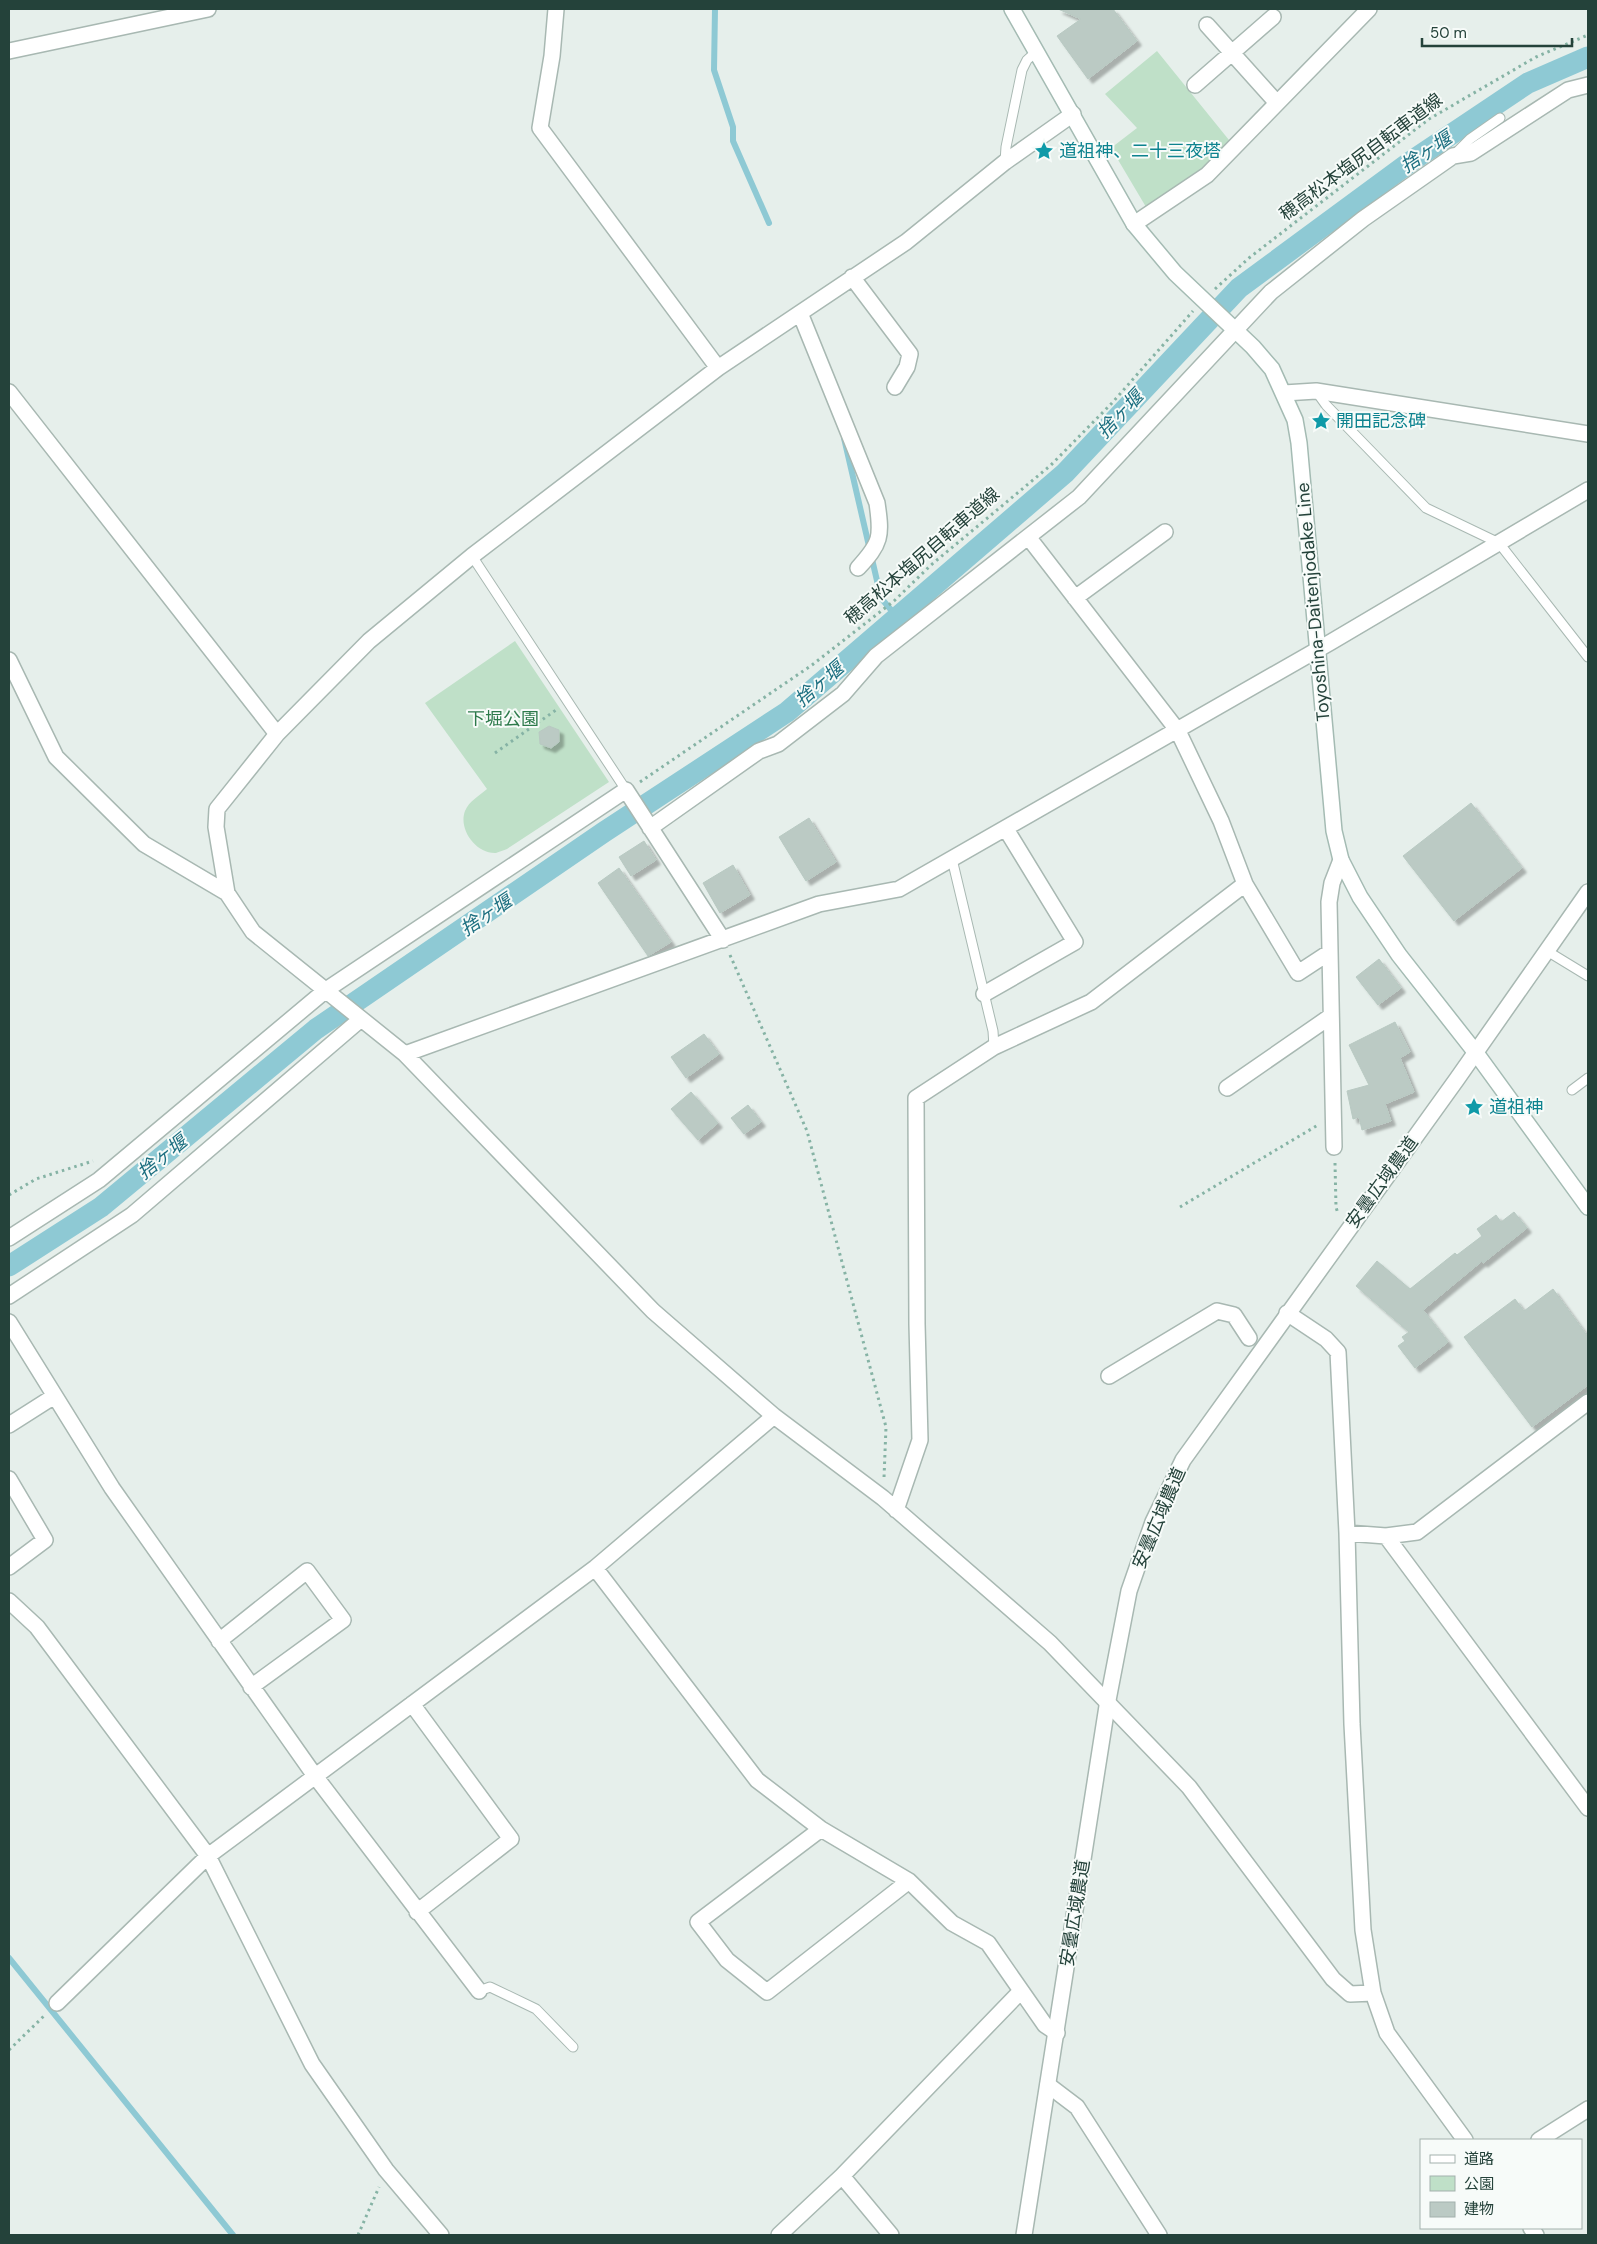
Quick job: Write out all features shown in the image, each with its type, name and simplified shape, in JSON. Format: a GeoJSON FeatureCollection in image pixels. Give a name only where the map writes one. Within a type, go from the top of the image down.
{"type":"FeatureCollection","features":[{"type":"Feature","properties":{"kind":"street"},"geometry":{"type":"LineString","coordinates":[[9,51],[208,9]]}},
{"type":"Feature","properties":{"kind":"street"},"geometry":{"type":"LineString","coordinates":[[556,9],[552,56],[540,128],[718,368]]}},
{"type":"Feature","properties":{"kind":"street","name":"Toyoshina-Daitenjodake Line"},"geometry":{"type":"LineString","coordinates":[[1012,9],[1134,224],[1175,274],[1272,369],[1284,393],[1295,420],[1299,443],[1334,831],[1341,860],[1360,897],[1399,955],[1476,1053],[1588,1208]]}},
{"type":"Feature","properties":{"kind":"street"},"geometry":{"type":"LineString","coordinates":[[1134,224],[1207,175],[1369,9]]}},
{"type":"Feature","properties":{"kind":"street"},"geometry":{"type":"LineString","coordinates":[[1195,85],[1273,17]]}},
{"type":"Feature","properties":{"kind":"street"},"geometry":{"type":"LineString","coordinates":[[1207,26],[1277,102]]}},
{"type":"Feature","properties":{"kind":"street"},"geometry":{"type":"LineString","coordinates":[[650,828],[759,751],[778,744],[843,694],[876,656],[1079,497],[1231,327],[1290,275],[1453,156],[1471,153],[1568,90],[1588,85]]}},
{"type":"Feature","properties":{"kind":"street"},"geometry":{"type":"LineString","coordinates":[[1073,114],[1005,162],[906,242],[718,368],[472,556],[369,641],[277,734],[217,809],[216,827],[227,893],[253,932],[405,1054],[653,1311],[774,1416],[883,1498],[1050,1643],[1108,1700],[1190,1787],[1333,1979],[1350,1994],[1373,1993]]}},
{"type":"Feature","properties":{"kind":"street"},"geometry":{"type":"LineString","coordinates":[[852,278],[910,354],[907,368],[895,387]]}},
{"type":"Feature","properties":{"kind":"street"},"geometry":{"type":"LineString","coordinates":[[800,312],[877,503],[881,526],[875,550],[858,568]]}},
{"type":"Feature","properties":{"kind":"street"},"geometry":{"type":"LineString","coordinates":[[1284,393],[1316,391],[1588,434]]}},
{"type":"Feature","properties":{"kind":"street"},"geometry":{"type":"LineString","coordinates":[[9,392],[277,734]]}},
{"type":"Feature","properties":{"kind":"street"},"geometry":{"type":"LineString","coordinates":[[405,1054],[819,904],[899,889],[1318,650],[1588,490]]}},
{"type":"Feature","properties":{"kind":"street"},"geometry":{"type":"LineString","coordinates":[[1075,598],[1165,532]]}},
{"type":"Feature","properties":{"kind":"street"},"geometry":{"type":"LineString","coordinates":[[1029,538],[1178,731],[1221,821],[1245,884],[1298,973],[1330,952]]}},
{"type":"Feature","properties":{"kind":"street"},"geometry":{"type":"LineString","coordinates":[[9,660],[56,757],[144,844],[227,893]]}},
{"type":"Feature","properties":{"kind":"street"},"geometry":{"type":"LineString","coordinates":[[9,1238],[99,1180],[330,993],[632,790],[650,828],[723,940]]}},
{"type":"Feature","properties":{"kind":"street"},"geometry":{"type":"LineString","coordinates":[[984,994],[1075,942],[1006,829]]}},
{"type":"Feature","properties":{"kind":"street"},"geometry":{"type":"LineString","coordinates":[[1334,1147],[1329,902],[1332,883],[1341,860]]}},
{"type":"Feature","properties":{"kind":"street"},"geometry":{"type":"LineString","coordinates":[[896,1510],[920,1440],[917,1314],[916,1098],[994,1047],[1091,1002],[1245,884]]}},
{"type":"Feature","properties":{"kind":"street","name":"安曇広域農道"},"geometry":{"type":"LineString","coordinates":[[1024,2235],[1108,1700],[1129,1591],[1153,1522],[1184,1460],[1287,1313],[1476,1053],[1588,892]]}},
{"type":"Feature","properties":{"kind":"street"},"geometry":{"type":"LineString","coordinates":[[1226,1088],[1331,1016]]}},
{"type":"Feature","properties":{"kind":"street"},"geometry":{"type":"LineString","coordinates":[[9,1296],[132,1215],[360,1018]]}},
{"type":"Feature","properties":{"kind":"street"},"geometry":{"type":"LineString","coordinates":[[1109,1376],[1217,1311],[1234,1315],[1249,1338]]}},
{"type":"Feature","properties":{"kind":"street"},"geometry":{"type":"LineString","coordinates":[[1287,1313],[1326,1339],[1338,1352],[1347,1534],[1352,1724],[1363,1930],[1373,1993],[1387,2033],[1464,2139]]}},
{"type":"Feature","properties":{"kind":"street"},"geometry":{"type":"LineString","coordinates":[[9,1322],[53,1396],[112,1488],[251,1687],[315,1776],[479,1991]]}},
{"type":"Feature","properties":{"kind":"street"},"geometry":{"type":"LineString","coordinates":[[9,1425],[53,1396]]}},
{"type":"Feature","properties":{"kind":"street"},"geometry":{"type":"LineString","coordinates":[[1347,1534],[1386,1536],[1416,1532],[1588,1402]]}},
{"type":"Feature","properties":{"kind":"street"},"geometry":{"type":"LineString","coordinates":[[58,2003],[208,1856],[595,1568],[774,1416]]}},
{"type":"Feature","properties":{"kind":"street"},"geometry":{"type":"LineString","coordinates":[[9,1479],[45,1540],[9,1566]]}},
{"type":"Feature","properties":{"kind":"street"},"geometry":{"type":"LineString","coordinates":[[1386,1536],[1588,1808]]}},
{"type":"Feature","properties":{"kind":"street"},"geometry":{"type":"LineString","coordinates":[[595,1568],[757,1780],[821,1829],[909,1881],[952,1923],[988,1943],[1045,2025],[1057,2033]]}},
{"type":"Feature","properties":{"kind":"street"},"geometry":{"type":"LineString","coordinates":[[219,1641],[307,1571],[343,1620],[251,1687]]}},
{"type":"Feature","properties":{"kind":"street"},"geometry":{"type":"LineString","coordinates":[[9,1601],[37,1627],[208,1856],[312,2064],[386,2170],[441,2235]]}},
{"type":"Feature","properties":{"kind":"street"},"geometry":{"type":"LineString","coordinates":[[412,1704],[511,1839],[417,1912]]}},
{"type":"Feature","properties":{"kind":"street"},"geometry":{"type":"LineString","coordinates":[[821,1829],[698,1922],[727,1960],[767,1992],[909,1881]]}},
{"type":"Feature","properties":{"kind":"street"},"geometry":{"type":"LineString","coordinates":[[779,2235],[842,2176],[1021,1991]]}},
{"type":"Feature","properties":{"kind":"street"},"geometry":{"type":"LineString","coordinates":[[1048,2085],[1077,2107],[1159,2235]]}},
{"type":"Feature","properties":{"kind":"street"},"geometry":{"type":"LineString","coordinates":[[1541,2139],[1588,2109]]}},
{"type":"Feature","properties":{"kind":"street"},"geometry":{"type":"LineString","coordinates":[[842,2176],[892,2235]]}},
{"type":"Feature","properties":{"kind":"lane"},"geometry":{"type":"LineString","coordinates":[[1005,162],[1006,147],[1022,70],[1027,60],[1037,51]]}},
{"type":"Feature","properties":{"kind":"lane"},"geometry":{"type":"LineString","coordinates":[[1453,156],[1470,139],[1500,118]]}},
{"type":"Feature","properties":{"kind":"lane"},"geometry":{"type":"LineString","coordinates":[[1316,391],[1326,405],[1426,508],[1499,543],[1588,658]]}},
{"type":"Feature","properties":{"kind":"lane"},"geometry":{"type":"LineString","coordinates":[[472,556],[566,702],[632,790]]}},
{"type":"Feature","properties":{"kind":"lane"},"geometry":{"type":"LineString","coordinates":[[952,860],[984,994],[994,1047]]}},
{"type":"Feature","properties":{"kind":"lane"},"geometry":{"type":"LineString","coordinates":[[1547,950],[1588,976]]}},
{"type":"Feature","properties":{"kind":"lane"},"geometry":{"type":"LineString","coordinates":[[1572,1090],[1588,1078]]}},
{"type":"Feature","properties":{"kind":"lane"},"geometry":{"type":"LineString","coordinates":[[479,1991],[490,1987],[536,2009],[574,2046]]}},
{"type":"Feature","properties":{"kind":"path","name":"穂高松本塩尻自転車道線"},"geometry":{"type":"LineString","coordinates":[[1213,290],[1249,258],[1429,119],[1536,57],[1588,35]]}},
{"type":"Feature","properties":{"kind":"path","name":"穂高松本塩尻自転車道線"},"geometry":{"type":"LineString","coordinates":[[632,790],[812,666],[894,601],[931,566],[1051,464],[1112,403],[1192,312]]}},
{"type":"Feature","properties":{"kind":"path"},"geometry":{"type":"LineString","coordinates":[[495,753],[566,702]]}},
{"type":"Feature","properties":{"kind":"path"},"geometry":{"type":"LineString","coordinates":[[723,940],[807,1131],[886,1428],[883,1498]]}},
{"type":"Feature","properties":{"kind":"path"},"geometry":{"type":"LineString","coordinates":[[1180,1207],[1333,1116]]}},
{"type":"Feature","properties":{"kind":"path"},"geometry":{"type":"LineString","coordinates":[[1334,1147],[1336,1207],[1338,1214]]}},
{"type":"Feature","properties":{"kind":"path"},"geometry":{"type":"LineString","coordinates":[[9,2050],[58,2003]]}},
{"type":"Feature","properties":{"kind":"path"},"geometry":{"type":"LineString","coordinates":[[358,2235],[386,2170]]}},
{"type":"Feature","properties":{"kind":"green space"},"geometry":{"type":"Polygon","coordinates":[[[1157,51],[1229,140],[1202,171],[1154,205],[1146,207],[1111,148],[1137,128],[1105,94],[1157,51]]]}},
{"type":"Feature","properties":{"kind":"green space","name":"下堀公園"},"geometry":{"type":"Polygon","coordinates":[[[515,641],[609,782],[507,849],[496,853],[489,852],[476,845],[470,839],[464,825],[465,811],[469,804],[487,789],[425,703],[515,641]]]}},
{"type":"Feature","properties":{"kind":"building"},"geometry":{"type":"Polygon","coordinates":[[[1058,9],[1113,9],[1137,41],[1088,79],[1057,36],[1081,19],[1058,9]]]}},
{"type":"Feature","properties":{"kind":"building"},"geometry":{"type":"Polygon","coordinates":[[[549,726],[559,730],[559,742],[551,748],[540,744],[539,732],[549,726]]]}},
{"type":"Feature","properties":{"kind":"building"},"geometry":{"type":"Polygon","coordinates":[[[1471,803],[1522,868],[1454,921],[1403,856],[1471,803]]]}},
{"type":"Feature","properties":{"kind":"building"},"geometry":{"type":"Polygon","coordinates":[[[809,818],[836,862],[806,881],[779,837],[809,818]]]}},
{"type":"Feature","properties":{"kind":"building"},"geometry":{"type":"Polygon","coordinates":[[[644,841],[656,860],[631,876],[619,857],[644,841]]]}},
{"type":"Feature","properties":{"kind":"building"},"geometry":{"type":"Polygon","coordinates":[[[733,865],[750,895],[720,913],[703,883],[733,865]]]}},
{"type":"Feature","properties":{"kind":"building"},"geometry":{"type":"Polygon","coordinates":[[[619,868],[671,942],[648,956],[598,883],[619,868]]]}},
{"type":"Feature","properties":{"kind":"building"},"geometry":{"type":"Polygon","coordinates":[[[1379,959],[1401,988],[1378,1005],[1356,977],[1379,959]]]}},
{"type":"Feature","properties":{"kind":"building"},"geometry":{"type":"Polygon","coordinates":[[[1395,1022],[1410,1052],[1400,1058],[1414,1092],[1385,1104],[1391,1121],[1362,1130],[1359,1117],[1353,1119],[1347,1091],[1369,1085],[1349,1045],[1395,1022]]]}},
{"type":"Feature","properties":{"kind":"building"},"geometry":{"type":"Polygon","coordinates":[[[704,1034],[719,1054],[686,1078],[671,1057],[704,1034]]]}},
{"type":"Feature","properties":{"kind":"building"},"geometry":{"type":"Polygon","coordinates":[[[691,1092],[718,1123],[698,1140],[671,1109],[691,1092]]]}},
{"type":"Feature","properties":{"kind":"building"},"geometry":{"type":"Polygon","coordinates":[[[748,1105],[761,1122],[744,1134],[731,1118],[748,1105]]]}},
{"type":"Feature","properties":{"kind":"building"},"geometry":{"type":"Polygon","coordinates":[[[1514,1212],[1527,1228],[1483,1263],[1482,1261],[1423,1310],[1448,1342],[1415,1368],[1398,1346],[1405,1341],[1402,1337],[1409,1332],[1356,1286],[1377,1261],[1410,1289],[1455,1253],[1457,1255],[1482,1236],[1477,1229],[1496,1215],[1501,1222],[1514,1212]]]}},
{"type":"Feature","properties":{"kind":"building"},"geometry":{"type":"Polygon","coordinates":[[[1553,1289],[1588,1337],[1588,1385],[1532,1427],[1464,1337],[1515,1299],[1524,1311],[1553,1289]]]}},
{"type":"Feature","properties":{"kind":"waterway"},"geometry":{"type":"LineString","coordinates":[[715,9],[714,70],[733,127],[733,141],[769,223]]}},
{"type":"Feature","properties":{"kind":"waterway","name":"捨ヶ堰"},"geometry":{"type":"LineString","coordinates":[[9,1266],[101,1207],[316,1029],[604,832],[787,712],[1065,473],[1239,288],[1410,162],[1528,83],[1588,57]]}},
{"type":"Feature","properties":{"kind":"waterway"},"geometry":{"type":"LineString","coordinates":[[844,438],[881,598],[897,617]]}},
{"type":"Feature","properties":{"kind":"waterway"},"geometry":{"type":"LineString","coordinates":[[9,1958],[233,2235]]}},
{"type":"Feature","properties":{"kind":"place","name":"道祖神、二十三夜塔"},"geometry":{"type":"Point","coordinates":[1044,151]}},
{"type":"Feature","properties":{"kind":"place","name":"開田記念碑"},"geometry":{"type":"Point","coordinates":[1321,421]}},
{"type":"Feature","properties":{"kind":"place","name":"道祖神"},"geometry":{"type":"Point","coordinates":[1474,1107]}}]}
